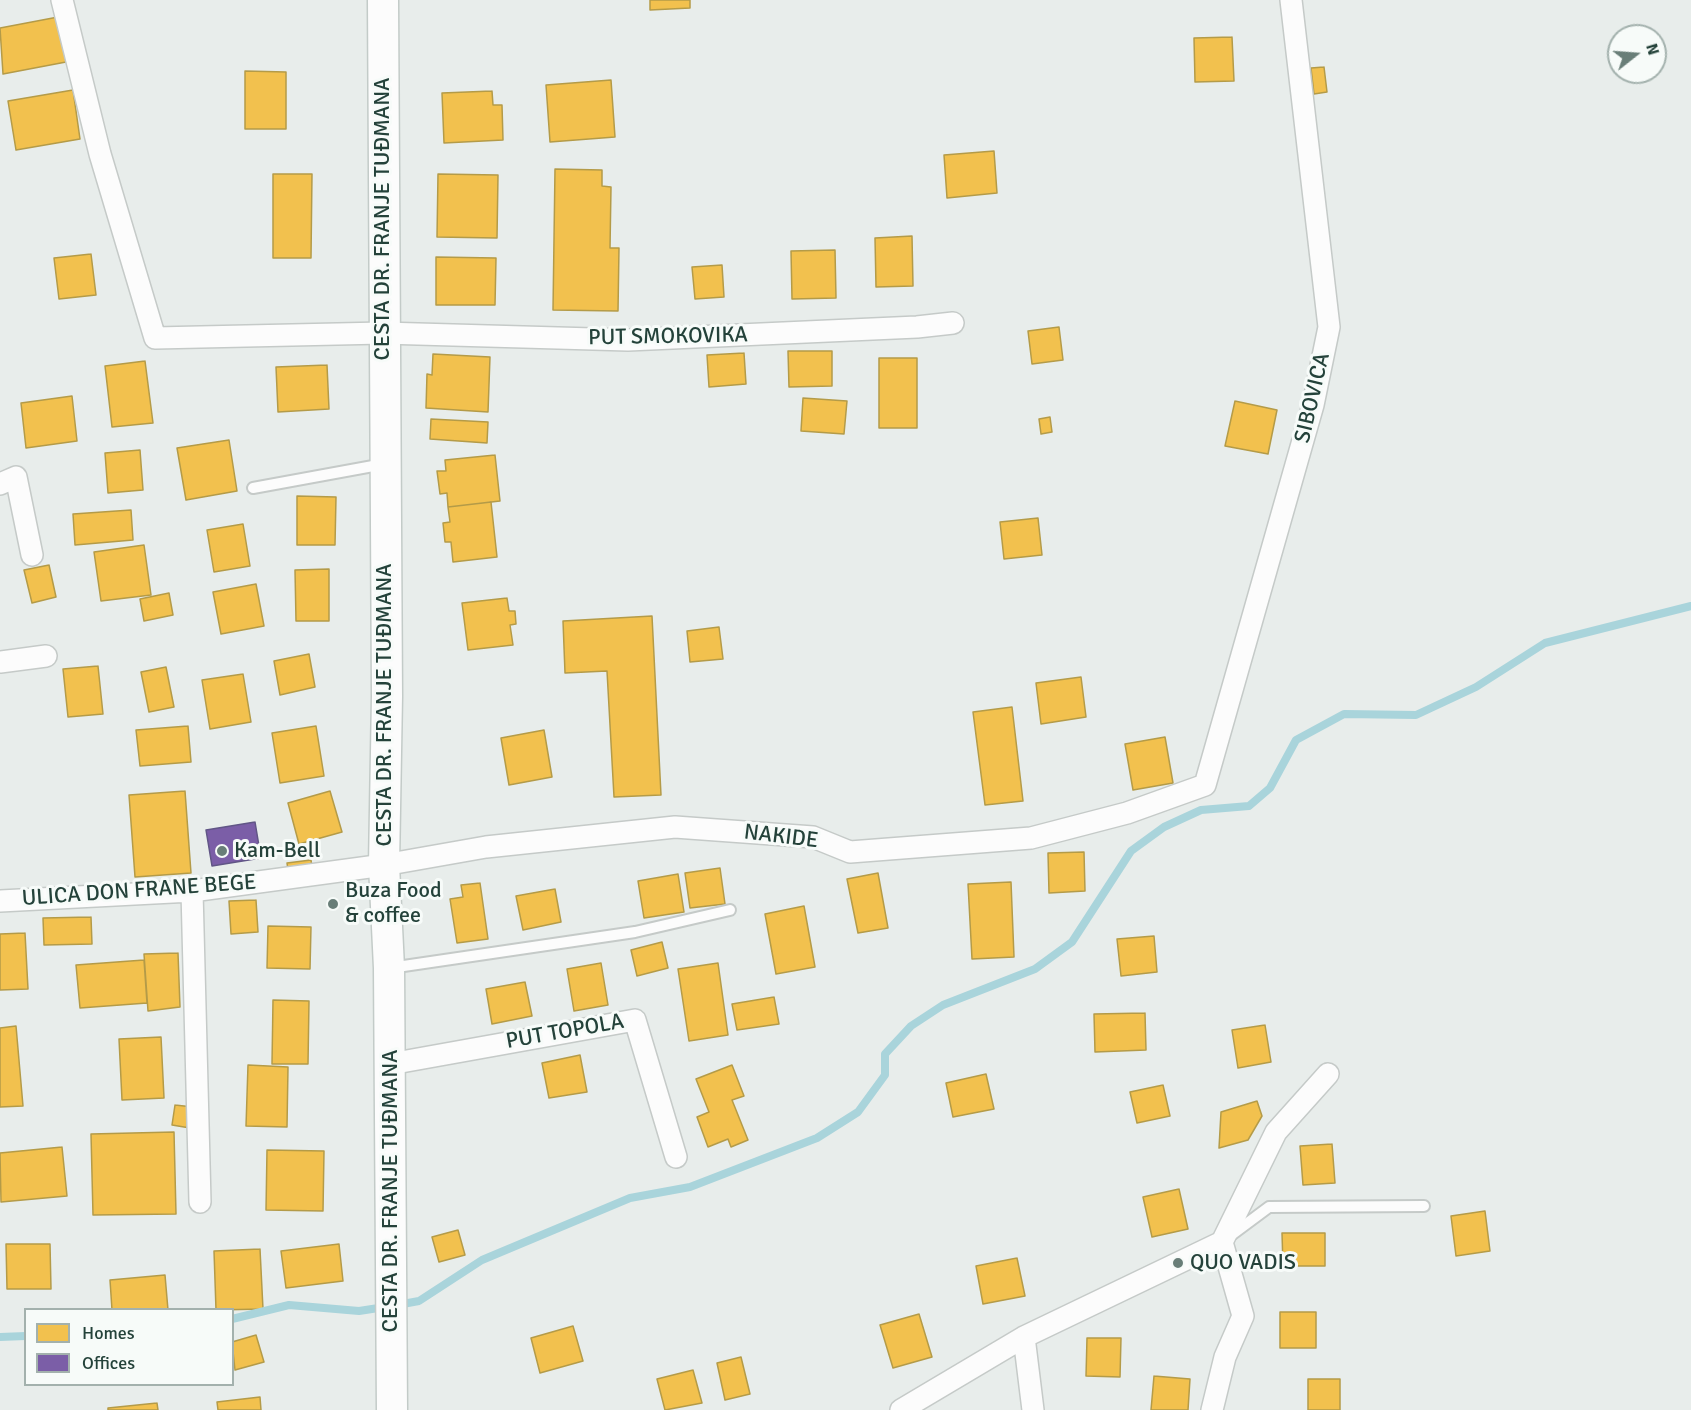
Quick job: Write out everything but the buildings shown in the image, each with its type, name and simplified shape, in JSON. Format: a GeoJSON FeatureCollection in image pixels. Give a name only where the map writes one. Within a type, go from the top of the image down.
{"type":"FeatureCollection","features":[{"type":"Feature","properties":{"kind":"main road","name":"CESTA DR. FRANJE TUĐMANA"},"geometry":{"type":"LineString","coordinates":[[383,0],[383,333],[387,696],[384,865],[389,968],[392,1410]]}},
{"type":"Feature","properties":{"kind":"street","name":"PUT SMOKOVIKA"},"geometry":{"type":"LineString","coordinates":[[63,0],[100,154],[155,338],[383,333],[628,340],[917,327],[952,323]]}},
{"type":"Feature","properties":{"kind":"street","name":"SIBOVICA"},"geometry":{"type":"LineString","coordinates":[[1205,785],[1313,405],[1329,327],[1291,0]]}},
{"type":"Feature","properties":{"kind":"street"},"geometry":{"type":"LineString","coordinates":[[0,484],[16,477],[32,555]]}},
{"type":"Feature","properties":{"kind":"street"},"geometry":{"type":"LineString","coordinates":[[0,662],[46,656]]}},
{"type":"Feature","properties":{"kind":"street","name":"NAKIDE"},"geometry":{"type":"LineString","coordinates":[[384,865],[486,847],[675,827],[813,837],[850,852],[1031,838],[1127,813],[1205,785]]}},
{"type":"Feature","properties":{"kind":"street","name":"ULICA DON FRANE BEGE"},"geometry":{"type":"LineString","coordinates":[[0,901],[192,891],[384,865]]}},
{"type":"Feature","properties":{"kind":"street"},"geometry":{"type":"LineString","coordinates":[[192,891],[200,1202]]}},
{"type":"Feature","properties":{"kind":"street","name":"PUT TOPOLA"},"geometry":{"type":"LineString","coordinates":[[390,1064],[635,1020],[676,1157]]}},
{"type":"Feature","properties":{"kind":"street"},"geometry":{"type":"LineString","coordinates":[[901,1410],[1024,1336],[1222,1242],[1276,1132],[1328,1074]]}},
{"type":"Feature","properties":{"kind":"street"},"geometry":{"type":"LineString","coordinates":[[1212,1410],[1225,1357],[1243,1316],[1222,1242]]}},
{"type":"Feature","properties":{"kind":"street"},"geometry":{"type":"LineString","coordinates":[[1024,1336],[1033,1410]]}},
{"type":"Feature","properties":{"kind":"lane"},"geometry":{"type":"LineString","coordinates":[[253,488],[385,464]]}},
{"type":"Feature","properties":{"kind":"lane"},"geometry":{"type":"LineString","coordinates":[[389,968],[635,932],[730,910]]}},
{"type":"Feature","properties":{"kind":"lane"},"geometry":{"type":"LineString","coordinates":[[1222,1242],[1269,1207],[1424,1206]]}},
{"type":"Feature","properties":{"kind":"waterway"},"geometry":{"type":"LineString","coordinates":[[397,1305],[419,1301],[482,1260],[630,1198],[690,1187],[817,1138],[858,1112],[885,1075],[885,1054],[911,1026],[943,1005],[1035,969],[1072,942],[1131,851],[1164,827],[1201,810],[1249,806],[1270,788],[1296,740],[1344,714],[1416,715],[1476,687],[1545,643],[1691,606]]}},
{"type":"Feature","properties":{"kind":"waterway"},"geometry":{"type":"LineString","coordinates":[[234,1319],[289,1305],[359,1311],[385,1307]]}},
{"type":"Feature","properties":{"kind":"waterway"},"geometry":{"type":"LineString","coordinates":[[0,1337],[24,1336]]}},
{"type":"Feature","properties":{"kind":"place","name":"Kam-Bell"},"geometry":{"type":"Point","coordinates":[222,851]}},
{"type":"Feature","properties":{"kind":"place","name":"Buza Food & coffee"},"geometry":{"type":"Point","coordinates":[333,904]}},
{"type":"Feature","properties":{"kind":"place","name":"QUO VADIS"},"geometry":{"type":"Point","coordinates":[1178,1263]}}]}
